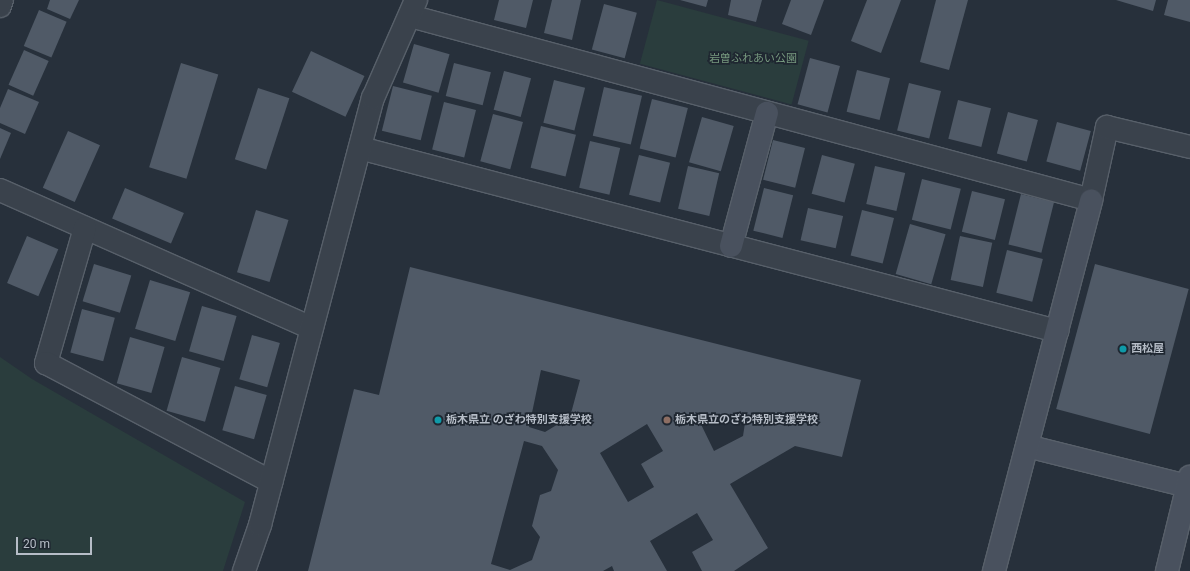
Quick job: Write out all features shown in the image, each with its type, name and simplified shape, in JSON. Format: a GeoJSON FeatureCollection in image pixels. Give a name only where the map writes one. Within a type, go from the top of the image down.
{"type":"FeatureCollection","features":[{"type":"Feature","properties":{"kind":"street"},"geometry":{"type":"LineString","coordinates":[[0,6],[2,0]]}},
{"type":"Feature","properties":{"kind":"street"},"geometry":{"type":"LineString","coordinates":[[244,571],[272,482],[373,98],[413,8],[767,113],[1091,200]]}},
{"type":"Feature","properties":{"kind":"street"},"geometry":{"type":"LineString","coordinates":[[731,246],[767,113]]}},
{"type":"Feature","properties":{"kind":"street"},"geometry":{"type":"LineString","coordinates":[[994,571],[1091,200],[1107,127],[1190,147]]}},
{"type":"Feature","properties":{"kind":"street"},"geometry":{"type":"LineString","coordinates":[[360,148],[1057,331]]}},
{"type":"Feature","properties":{"kind":"street"},"geometry":{"type":"LineString","coordinates":[[0,190],[312,328]]}},
{"type":"Feature","properties":{"kind":"street"},"geometry":{"type":"LineString","coordinates":[[85,228],[46,363],[272,482]]}},
{"type":"Feature","properties":{"kind":"street"},"geometry":{"type":"LineString","coordinates":[[1026,446],[1189,483],[1167,571]]}},
{"type":"Feature","properties":{"kind":"green space","name":"岩曽ふれあい公園"},"geometry":{"type":"Polygon","coordinates":[[[657,0],[809,41],[792,104],[640,64],[657,0]]]}},
{"type":"Feature","properties":{"kind":"green space"},"geometry":{"type":"Polygon","coordinates":[[[0,357],[32,379],[245,502],[223,571],[0,571],[0,357]]]}},
{"type":"Feature","properties":{"kind":"building"},"geometry":{"type":"Polygon","coordinates":[[[50,0],[79,0],[70,19],[47,9],[50,0]]]}},
{"type":"Feature","properties":{"kind":"building"},"geometry":{"type":"Polygon","coordinates":[[[499,0],[533,0],[526,28],[494,20],[499,0]]]}},
{"type":"Feature","properties":{"kind":"building"},"geometry":{"type":"Polygon","coordinates":[[[552,0],[581,0],[572,40],[544,33],[552,0]]]}},
{"type":"Feature","properties":{"kind":"building"},"geometry":{"type":"Polygon","coordinates":[[[680,0],[708,0],[706,7],[680,0]]]}},
{"type":"Feature","properties":{"kind":"building"},"geometry":{"type":"Polygon","coordinates":[[[731,0],[762,0],[756,22],[728,15],[731,0]]]}},
{"type":"Feature","properties":{"kind":"building"},"geometry":{"type":"Polygon","coordinates":[[[791,0],[824,0],[811,35],[782,24],[791,0]]]}},
{"type":"Feature","properties":{"kind":"building"},"geometry":{"type":"Polygon","coordinates":[[[867,0],[901,0],[881,53],[851,41],[867,0]]]}},
{"type":"Feature","properties":{"kind":"building"},"geometry":{"type":"Polygon","coordinates":[[[936,0],[968,0],[949,70],[920,62],[936,0]]]}},
{"type":"Feature","properties":{"kind":"building"},"geometry":{"type":"Polygon","coordinates":[[[1116,0],[1156,0],[1153,11],[1116,0]]]}},
{"type":"Feature","properties":{"kind":"building"},"geometry":{"type":"Polygon","coordinates":[[[1168,0],[1190,0],[1190,22],[1164,15],[1168,0]]]}},
{"type":"Feature","properties":{"kind":"building"},"geometry":{"type":"Polygon","coordinates":[[[604,4],[637,13],[625,58],[592,49],[604,4]]]}},
{"type":"Feature","properties":{"kind":"building"},"geometry":{"type":"Polygon","coordinates":[[[39,10],[67,22],[51,58],[24,46],[39,10]]]}},
{"type":"Feature","properties":{"kind":"building"},"geometry":{"type":"Polygon","coordinates":[[[414,44],[450,54],[439,93],[403,82],[414,44]]]}},
{"type":"Feature","properties":{"kind":"building"},"geometry":{"type":"Polygon","coordinates":[[[24,50],[49,61],[33,96],[9,85],[24,50]]]}},
{"type":"Feature","properties":{"kind":"building"},"geometry":{"type":"Polygon","coordinates":[[[311,51],[364,76],[345,117],[292,92],[311,51]]]}},
{"type":"Feature","properties":{"kind":"building"},"geometry":{"type":"Polygon","coordinates":[[[810,58],[840,66],[828,112],[798,104],[810,58]]]}},
{"type":"Feature","properties":{"kind":"building"},"geometry":{"type":"Polygon","coordinates":[[[181,63],[218,74],[186,179],[149,167],[181,63]]]}},
{"type":"Feature","properties":{"kind":"building"},"geometry":{"type":"Polygon","coordinates":[[[454,63],[491,72],[483,105],[446,96],[454,63]]]}},
{"type":"Feature","properties":{"kind":"building"},"geometry":{"type":"Polygon","coordinates":[[[857,70],[890,78],[880,120],[847,112],[857,70]]]}},
{"type":"Feature","properties":{"kind":"building"},"geometry":{"type":"Polygon","coordinates":[[[504,71],[531,78],[521,117],[494,110],[504,71]]]}},
{"type":"Feature","properties":{"kind":"building"},"geometry":{"type":"Polygon","coordinates":[[[554,80],[585,88],[574,130],[543,123],[554,80]]]}},
{"type":"Feature","properties":{"kind":"building"},"geometry":{"type":"Polygon","coordinates":[[[909,83],[941,91],[929,139],[897,131],[909,83]]]}},
{"type":"Feature","properties":{"kind":"building"},"geometry":{"type":"Polygon","coordinates":[[[393,86],[432,96],[421,140],[382,131],[393,86]]]}},
{"type":"Feature","properties":{"kind":"building"},"geometry":{"type":"Polygon","coordinates":[[[604,87],[642,96],[631,144],[593,136],[604,87]]]}},
{"type":"Feature","properties":{"kind":"building"},"geometry":{"type":"Polygon","coordinates":[[[258,88],[289,98],[266,170],[235,159],[258,88]]]}},
{"type":"Feature","properties":{"kind":"building"},"geometry":{"type":"Polygon","coordinates":[[[8,89],[39,102],[25,134],[0,123],[0,108],[8,89]]]}},
{"type":"Feature","properties":{"kind":"building"},"geometry":{"type":"Polygon","coordinates":[[[652,99],[688,108],[676,157],[640,148],[652,99]]]}},
{"type":"Feature","properties":{"kind":"building"},"geometry":{"type":"Polygon","coordinates":[[[958,100],[991,108],[981,147],[948,139],[958,100]]]}},
{"type":"Feature","properties":{"kind":"building"},"geometry":{"type":"Polygon","coordinates":[[[444,102],[476,110],[464,158],[432,150],[444,102]]]}},
{"type":"Feature","properties":{"kind":"building"},"geometry":{"type":"Polygon","coordinates":[[[1008,112],[1038,120],[1027,162],[997,154],[1008,112]]]}},
{"type":"Feature","properties":{"kind":"building"},"geometry":{"type":"Polygon","coordinates":[[[493,114],[523,122],[510,169],[480,161],[493,114]]]}},
{"type":"Feature","properties":{"kind":"building"},"geometry":{"type":"Polygon","coordinates":[[[702,117],[734,126],[721,171],[689,162],[702,117]]]}},
{"type":"Feature","properties":{"kind":"building"},"geometry":{"type":"Polygon","coordinates":[[[1057,122],[1091,131],[1080,171],[1046,162],[1057,122]]]}},
{"type":"Feature","properties":{"kind":"building"},"geometry":{"type":"Polygon","coordinates":[[[541,126],[576,135],[566,176],[531,168],[541,126]]]}},
{"type":"Feature","properties":{"kind":"building"},"geometry":{"type":"Polygon","coordinates":[[[0,128],[11,133],[0,159],[0,128]]]}},
{"type":"Feature","properties":{"kind":"building"},"geometry":{"type":"Polygon","coordinates":[[[68,131],[100,145],[75,202],[43,188],[68,131]]]}},
{"type":"Feature","properties":{"kind":"building"},"geometry":{"type":"Polygon","coordinates":[[[773,140],[805,148],[795,188],[763,180],[773,140]]]}},
{"type":"Feature","properties":{"kind":"building"},"geometry":{"type":"Polygon","coordinates":[[[590,141],[620,148],[609,195],[579,188],[590,141]]]}},
{"type":"Feature","properties":{"kind":"building"},"geometry":{"type":"Polygon","coordinates":[[[639,155],[670,163],[660,203],[629,195],[639,155]]]}},
{"type":"Feature","properties":{"kind":"building"},"geometry":{"type":"Polygon","coordinates":[[[822,155],[855,164],[844,202],[812,194],[822,155]]]}},
{"type":"Feature","properties":{"kind":"building"},"geometry":{"type":"Polygon","coordinates":[[[688,166],[719,173],[709,216],[678,209],[688,166]]]}},
{"type":"Feature","properties":{"kind":"building"},"geometry":{"type":"Polygon","coordinates":[[[875,166],[905,173],[896,211],[866,204],[875,166]]]}},
{"type":"Feature","properties":{"kind":"building"},"geometry":{"type":"Polygon","coordinates":[[[922,179],[961,189],[951,229],[912,220],[922,179]]]}},
{"type":"Feature","properties":{"kind":"building"},"geometry":{"type":"Polygon","coordinates":[[[125,188],[184,213],[171,243],[112,218],[125,188]]]}},
{"type":"Feature","properties":{"kind":"building"},"geometry":{"type":"Polygon","coordinates":[[[764,188],[793,195],[782,238],[753,231],[764,188]]]}},
{"type":"Feature","properties":{"kind":"building"},"geometry":{"type":"Polygon","coordinates":[[[972,191],[1005,199],[995,240],[962,232],[972,191]]]}},
{"type":"Feature","properties":{"kind":"building"},"geometry":{"type":"Polygon","coordinates":[[[1021,194],[1054,202],[1041,253],[1008,244],[1021,194]]]}},
{"type":"Feature","properties":{"kind":"building"},"geometry":{"type":"Polygon","coordinates":[[[808,208],[843,216],[836,248],[801,240],[808,208]]]}},
{"type":"Feature","properties":{"kind":"building"},"geometry":{"type":"Polygon","coordinates":[[[256,210],[289,220],[270,282],[237,272],[256,210]]]}},
{"type":"Feature","properties":{"kind":"building"},"geometry":{"type":"Polygon","coordinates":[[[862,210],[894,218],[883,264],[851,256],[862,210]]]}},
{"type":"Feature","properties":{"kind":"building"},"geometry":{"type":"Polygon","coordinates":[[[910,224],[946,234],[931,284],[896,274],[910,224]]]}},
{"type":"Feature","properties":{"kind":"building"},"geometry":{"type":"Polygon","coordinates":[[[27,236],[58,249],[38,296],[7,283],[27,236]]]}},
{"type":"Feature","properties":{"kind":"building"},"geometry":{"type":"Polygon","coordinates":[[[960,236],[992,243],[983,287],[951,280],[960,236]]]}},
{"type":"Feature","properties":{"kind":"building"},"geometry":{"type":"Polygon","coordinates":[[[1007,250],[1043,259],[1032,302],[996,293],[1007,250]]]}},
{"type":"Feature","properties":{"kind":"building"},"geometry":{"type":"Polygon","coordinates":[[[94,264],[131,275],[120,313],[83,301],[94,264]]]}},
{"type":"Feature","properties":{"kind":"building","name":"西松屋"},"geometry":{"type":"Polygon","coordinates":[[[1095,264],[1189,289],[1150,434],[1056,409],[1095,264]]]}},
{"type":"Feature","properties":{"kind":"building","name":"栃木県立 のざわ特別支援学校"},"geometry":{"type":"Polygon","coordinates":[[[410,267],[861,380],[842,457],[795,446],[730,484],[768,548],[734,571],[702,571],[692,552],[713,540],[697,513],[650,541],[667,571],[614,571],[612,566],[603,571],[308,571],[354,389],[379,395],[410,267]],[[541,370],[529,427],[545,432],[570,417],[580,380],[541,370]],[[695,412],[714,451],[743,436],[745,423],[695,412]],[[647,424],[600,453],[628,502],[654,487],[641,464],[663,451],[647,424]],[[524,441],[491,564],[510,570],[532,560],[540,537],[532,526],[540,495],[551,491],[558,470],[542,446],[524,441]]]}},
{"type":"Feature","properties":{"kind":"building"},"geometry":{"type":"Polygon","coordinates":[[[150,280],[190,292],[175,341],[135,329],[150,280]]]}},
{"type":"Feature","properties":{"kind":"building"},"geometry":{"type":"Polygon","coordinates":[[[202,306],[237,316],[224,361],[189,351],[202,306]]]}},
{"type":"Feature","properties":{"kind":"building"},"geometry":{"type":"Polygon","coordinates":[[[82,309],[115,318],[103,361],[70,352],[82,309]]]}},
{"type":"Feature","properties":{"kind":"building"},"geometry":{"type":"Polygon","coordinates":[[[252,335],[280,343],[267,387],[239,379],[252,335]]]}},
{"type":"Feature","properties":{"kind":"building"},"geometry":{"type":"Polygon","coordinates":[[[130,337],[165,347],[151,393],[117,383],[130,337]]]}},
{"type":"Feature","properties":{"kind":"building"},"geometry":{"type":"Polygon","coordinates":[[[182,357],[220,368],[205,422],[167,411],[182,357]]]}},
{"type":"Feature","properties":{"kind":"building"},"geometry":{"type":"Polygon","coordinates":[[[235,386],[267,395],[254,439],[222,430],[235,386]]]}},
{"type":"Feature","properties":{"kind":"place","name":"西松屋"},"geometry":{"type":"Point","coordinates":[1123,349]}},
{"type":"Feature","properties":{"kind":"place","name":"栃木県立 のざわ特別支援学校"},"geometry":{"type":"Point","coordinates":[438,420]}},
{"type":"Feature","properties":{"kind":"place","name":"栃木県立のざわ特別支援学校"},"geometry":{"type":"Point","coordinates":[667,420]}}]}
